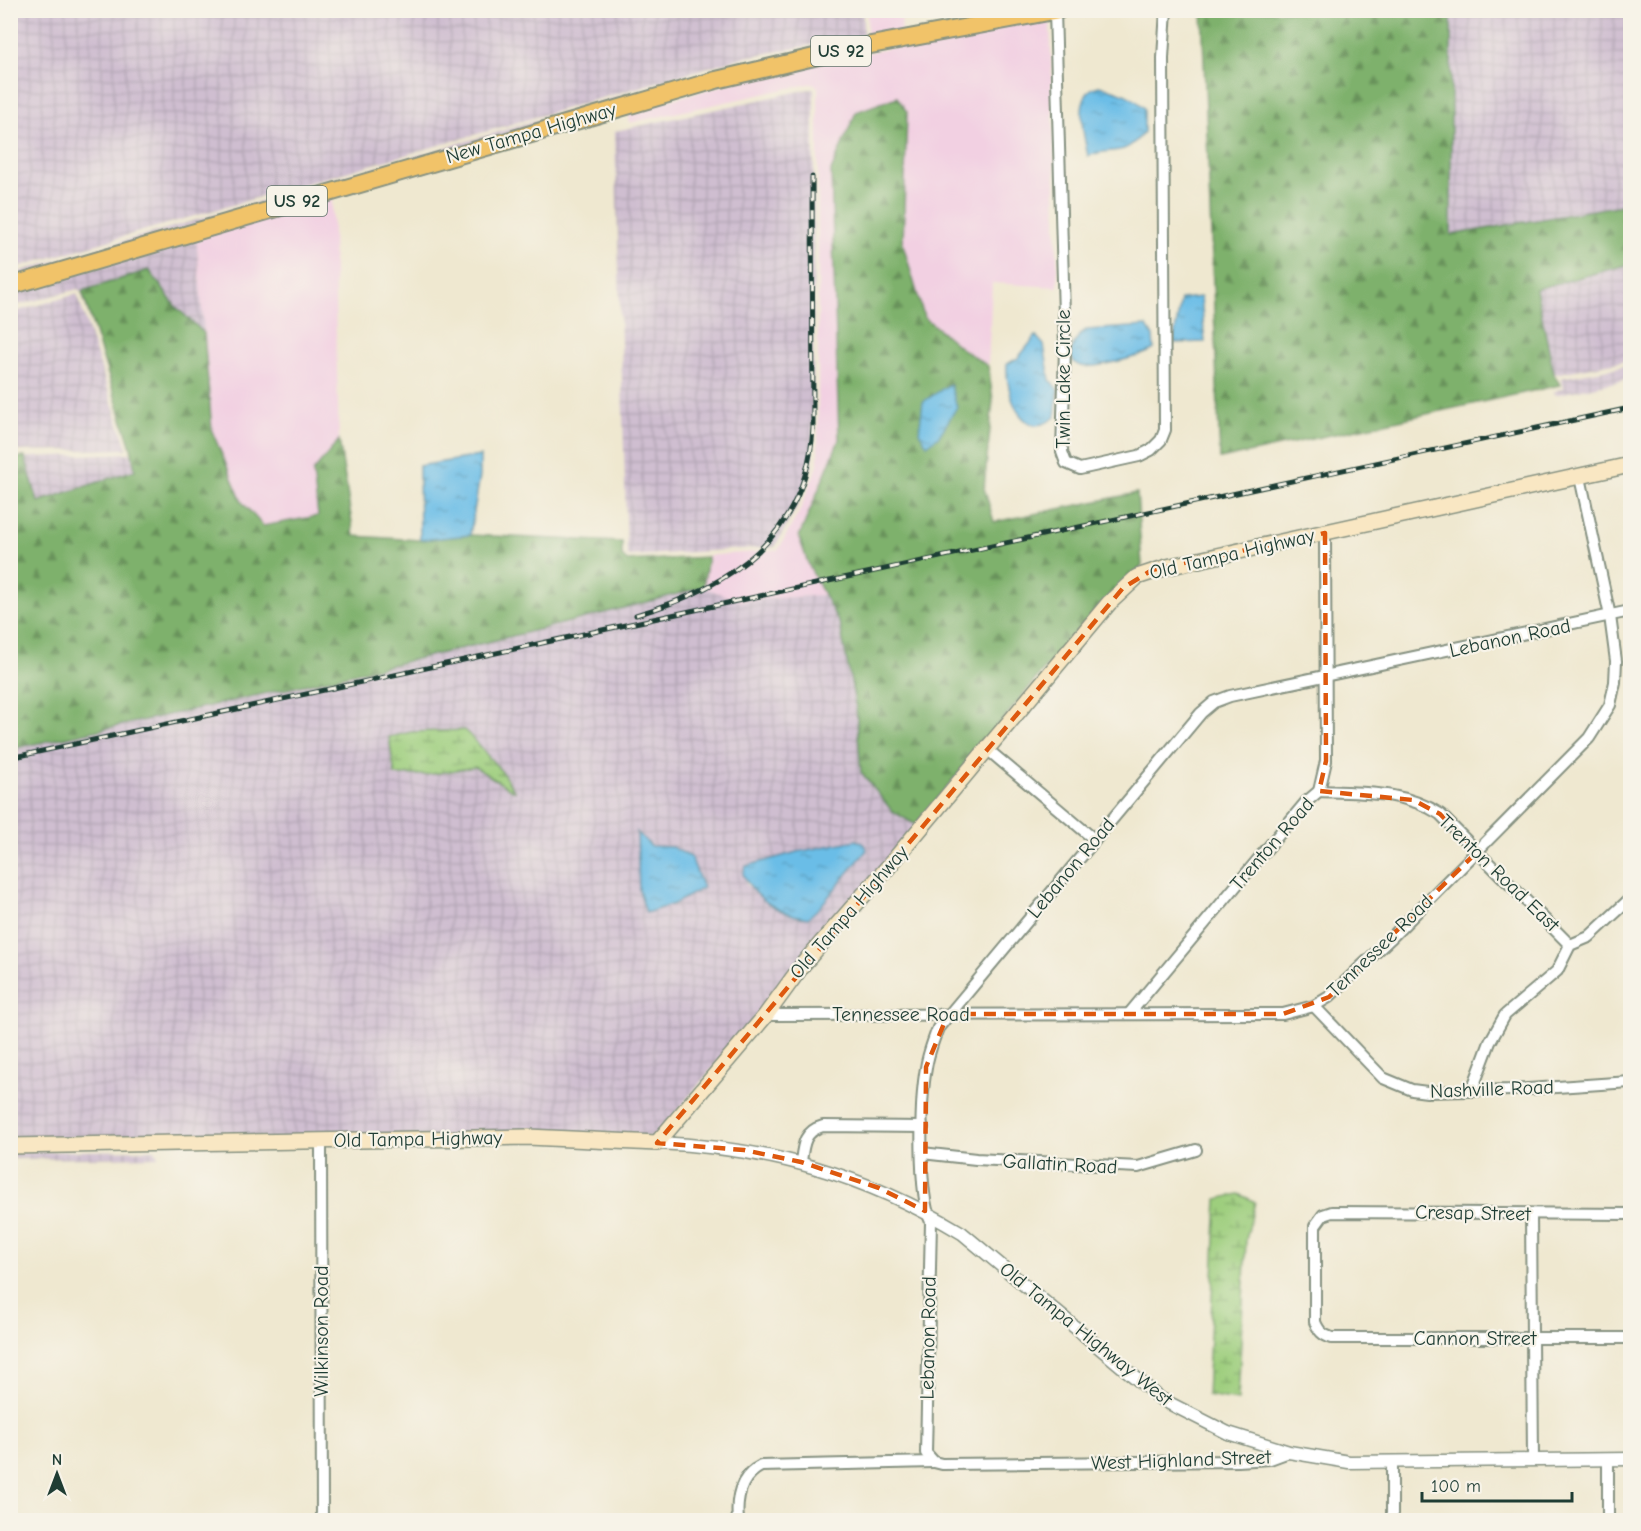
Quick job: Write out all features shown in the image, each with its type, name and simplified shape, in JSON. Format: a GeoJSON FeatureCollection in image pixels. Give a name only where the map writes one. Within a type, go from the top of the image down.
{"type":"FeatureCollection","features":[{"type":"Feature","properties":{"kind":"main road","name":"New Tampa Highway"},"geometry":{"type":"LineString","coordinates":[[10,286],[716,80],[844,50],[1057,11]]}},
{"type":"Feature","properties":{"kind":"main road","name":"Old Tampa Highway"},"geometry":{"type":"LineString","coordinates":[[10,1146],[528,1137],[657,1143],[766,1015],[804,963],[1109,603],[1137,577],[1167,567],[1630,465]]}},
{"type":"Feature","properties":{"kind":"street","name":"Twin Lake Circle"},"geometry":{"type":"LineString","coordinates":[[1057,11],[1065,348],[1062,452],[1066,463],[1080,469],[1151,450],[1161,440],[1165,430],[1163,58],[1166,10]]}},
{"type":"Feature","properties":{"kind":"street","name":"Tennessee Road"},"geometry":{"type":"LineString","coordinates":[[766,1015],[1283,1014],[1314,1006],[1329,997],[1477,852],[1589,738],[1601,722],[1616,681],[1616,661],[1610,616],[1580,477]]}},
{"type":"Feature","properties":{"kind":"street","name":"Trenton Road"},"geometry":{"type":"LineString","coordinates":[[1129,1014],[1306,802],[1318,791],[1326,761],[1325,533]]}},
{"type":"Feature","properties":{"kind":"street"},"geometry":{"type":"LineString","coordinates":[[1610,616],[1630,611]]}},
{"type":"Feature","properties":{"kind":"street","name":"Lebanon Road"},"geometry":{"type":"LineString","coordinates":[[934,1462],[926,1453],[931,1222],[925,1211],[922,1153],[926,1067],[938,1028],[948,1014],[963,1000],[1201,712],[1215,702],[1230,696],[1610,616]]}},
{"type":"Feature","properties":{"kind":"street"},"geometry":{"type":"LineString","coordinates":[[987,749],[1095,840]]}},
{"type":"Feature","properties":{"kind":"street","name":"Trenton Road East"},"geometry":{"type":"LineString","coordinates":[[1318,791],[1396,795],[1413,800],[1440,814],[1570,945]]}},
{"type":"Feature","properties":{"kind":"street"},"geometry":{"type":"LineString","coordinates":[[1472,1090],[1497,1026],[1524,997],[1557,971],[1570,945],[1589,937],[1630,899]]}},
{"type":"Feature","properties":{"kind":"street","name":"Nashville Road"},"geometry":{"type":"LineString","coordinates":[[1314,1006],[1383,1078],[1395,1085],[1427,1092],[1630,1082]]}},
{"type":"Feature","properties":{"kind":"street"},"geometry":{"type":"LineString","coordinates":[[801,1162],[804,1141],[815,1128],[823,1126],[923,1127]]}},
{"type":"Feature","properties":{"kind":"street","name":"Wilkinson Road"},"geometry":{"type":"LineString","coordinates":[[321,1141],[322,1521]]}},
{"type":"Feature","properties":{"kind":"street","name":"Old Tampa Highway West"},"geometry":{"type":"LineString","coordinates":[[657,1143],[744,1150],[801,1162],[879,1188],[962,1233],[1161,1399],[1228,1433],[1289,1452]]}},
{"type":"Feature","properties":{"kind":"street","name":"Gallatin Road"},"geometry":{"type":"LineString","coordinates":[[922,1153],[976,1159],[1138,1167],[1196,1150]]}},
{"type":"Feature","properties":{"kind":"street","name":"Cresap Street"},"geometry":{"type":"LineString","coordinates":[[1321,1333],[1315,1322],[1315,1226],[1323,1215],[1332,1212],[1630,1214]]}},
{"type":"Feature","properties":{"kind":"street"},"geometry":{"type":"LineString","coordinates":[[1531,1214],[1533,1458]]}},
{"type":"Feature","properties":{"kind":"street","name":"Cannon Street"},"geometry":{"type":"LineString","coordinates":[[1321,1333],[1332,1338],[1630,1338]]}},
{"type":"Feature","properties":{"kind":"street","name":"West Highland Street"},"geometry":{"type":"LineString","coordinates":[[738,1521],[737,1499],[740,1489],[746,1477],[760,1466],[934,1462],[942,1464],[1202,1462],[1270,1459],[1289,1452],[1349,1462],[1630,1458]]}},
{"type":"Feature","properties":{"kind":"street"},"geometry":{"type":"LineString","coordinates":[[1608,1459],[1608,1521]]}},
{"type":"Feature","properties":{"kind":"street"},"geometry":{"type":"LineString","coordinates":[[1392,1462],[1392,1521]]}},
{"type":"Feature","properties":{"kind":"highlighted area"},"geometry":{"type":"Polygon","coordinates":[[[1325,533],[1326,761],[1319,791],[1413,800],[1440,814],[1477,852],[1329,997],[1283,1014],[948,1014],[926,1067],[925,1211],[879,1188],[801,1162],[744,1150],[657,1143],[1123,588],[1152,570],[1325,533]]]}},
{"type":"Feature","properties":{"kind":"shaded area"},"geometry":{"type":"Polygon","coordinates":[[[11,10],[863,10],[863,36],[740,58],[11,269],[11,10]]]}},
{"type":"Feature","properties":{"kind":"shaded area"},"geometry":{"type":"Polygon","coordinates":[[[867,11],[902,11],[901,34],[867,39],[867,11]]]}},
{"type":"Feature","properties":{"kind":"shaded area"},"geometry":{"type":"Polygon","coordinates":[[[1451,11],[1630,11],[1630,244],[1621,205],[1451,235],[1451,11]]]}},
{"type":"Feature","properties":{"kind":"shaded area"},"geometry":{"type":"Polygon","coordinates":[[[1050,18],[1058,287],[992,283],[988,366],[961,348],[924,317],[903,244],[907,112],[831,171],[839,440],[799,537],[824,595],[739,601],[703,587],[708,558],[704,556],[778,550],[800,510],[818,465],[818,87],[813,83],[629,123],[629,111],[787,68],[1050,18]]]}},
{"type":"Feature","properties":{"kind":"shaded area"},"geometry":{"type":"Polygon","coordinates":[[[814,88],[813,465],[797,507],[775,547],[627,556],[615,131],[814,88]]]}},
{"type":"Feature","properties":{"kind":"shaded area"},"geometry":{"type":"Polygon","coordinates":[[[628,94],[628,99],[11,279],[11,274],[628,94]]]}},
{"type":"Feature","properties":{"kind":"shaded area"},"geometry":{"type":"Polygon","coordinates":[[[332,197],[339,440],[313,472],[318,516],[263,527],[242,502],[212,431],[196,237],[332,197]]]}},
{"type":"Feature","properties":{"kind":"shaded area"},"geometry":{"type":"Polygon","coordinates":[[[196,237],[204,333],[176,307],[149,270],[82,291],[97,340],[78,289],[11,307],[11,292],[196,237]]]}},
{"type":"Feature","properties":{"kind":"shaded area"},"geometry":{"type":"Polygon","coordinates":[[[1630,264],[1630,360],[1554,374],[1536,289],[1630,264]]]}},
{"type":"Feature","properties":{"kind":"shaded area"},"geometry":{"type":"Polygon","coordinates":[[[77,294],[127,449],[11,451],[11,313],[77,294]]]}},
{"type":"Feature","properties":{"kind":"shaded area"},"geometry":{"type":"Polygon","coordinates":[[[1630,365],[1630,379],[1554,395],[1554,392],[1564,387],[1561,378],[1630,365]]]}},
{"type":"Feature","properties":{"kind":"shaded area"},"geometry":{"type":"Polygon","coordinates":[[[130,453],[135,470],[38,503],[25,458],[11,458],[130,453]]]}},
{"type":"Feature","properties":{"kind":"shaded area"},"geometry":{"type":"Polygon","coordinates":[[[703,587],[739,601],[824,595],[840,625],[856,708],[861,772],[916,825],[655,1137],[11,1141],[10,749],[340,678],[572,622],[703,587]],[[465,730],[395,775],[426,775],[475,767],[514,791],[465,730]],[[637,833],[639,890],[646,913],[702,888],[696,877],[695,865],[651,847],[637,833]],[[842,842],[746,866],[743,874],[747,885],[774,907],[808,918],[820,907],[867,850],[842,842]]]}},
{"type":"Feature","properties":{"kind":"shaded area"},"geometry":{"type":"Polygon","coordinates":[[[155,1150],[158,1157],[11,1159],[10,1152],[155,1150]]]}},
{"type":"Feature","properties":{"kind":"green space"},"geometry":{"type":"Polygon","coordinates":[[[1202,11],[1451,11],[1451,235],[1622,205],[1630,244],[1630,264],[1536,289],[1554,374],[1560,385],[1220,459],[1202,11]]]}},
{"type":"Feature","properties":{"kind":"green space"},"geometry":{"type":"Polygon","coordinates":[[[897,97],[907,112],[903,244],[924,317],[961,348],[988,366],[993,400],[984,488],[994,522],[1137,493],[1142,566],[1073,634],[916,825],[892,811],[861,772],[856,708],[840,625],[809,566],[799,537],[839,440],[831,171],[856,112],[897,97]]]}},
{"type":"Feature","properties":{"kind":"green space"},"geometry":{"type":"Polygon","coordinates":[[[149,270],[176,307],[204,333],[212,431],[242,502],[263,526],[318,516],[313,472],[339,440],[354,536],[420,540],[470,535],[622,542],[622,556],[627,561],[708,557],[703,587],[445,652],[11,749],[10,458],[25,457],[38,502],[135,470],[131,448],[82,291],[149,270]]]}},
{"type":"Feature","properties":{"kind":"green space"},"geometry":{"type":"Polygon","coordinates":[[[465,730],[502,772],[515,792],[475,767],[426,775],[395,775],[389,737],[411,732],[465,730]]]}},
{"type":"Feature","properties":{"kind":"green space"},"geometry":{"type":"Polygon","coordinates":[[[1239,1194],[1255,1202],[1246,1240],[1238,1400],[1207,1395],[1217,1199],[1239,1194]]]}},
{"type":"Feature","properties":{"kind":"water"},"geometry":{"type":"Polygon","coordinates":[[[1099,86],[1129,96],[1144,108],[1144,132],[1124,149],[1088,156],[1083,127],[1083,106],[1085,97],[1099,86]]]}},
{"type":"Feature","properties":{"kind":"water"},"geometry":{"type":"Polygon","coordinates":[[[1201,297],[1205,342],[1173,343],[1181,299],[1201,297]]]}},
{"type":"Feature","properties":{"kind":"water"},"geometry":{"type":"Polygon","coordinates":[[[1147,326],[1153,336],[1154,349],[1148,352],[1096,366],[1081,366],[1072,359],[1072,348],[1078,337],[1086,330],[1147,326]]]}},
{"type":"Feature","properties":{"kind":"water"},"geometry":{"type":"Polygon","coordinates":[[[1036,336],[1044,345],[1050,380],[1058,390],[1055,417],[1043,424],[1033,424],[1024,419],[1018,411],[1012,400],[1007,375],[1007,364],[1018,358],[1036,336]]]}},
{"type":"Feature","properties":{"kind":"water"},"geometry":{"type":"Polygon","coordinates":[[[950,384],[957,407],[939,436],[927,445],[919,432],[923,402],[950,384]]]}},
{"type":"Feature","properties":{"kind":"water"},"geometry":{"type":"Polygon","coordinates":[[[480,456],[480,476],[470,535],[420,540],[419,466],[480,456]]]}},
{"type":"Feature","properties":{"kind":"water"},"geometry":{"type":"Polygon","coordinates":[[[637,832],[651,846],[672,847],[691,857],[703,888],[674,904],[646,913],[639,890],[637,832]]]}},
{"type":"Feature","properties":{"kind":"water"},"geometry":{"type":"Polygon","coordinates":[[[856,840],[863,843],[867,850],[820,907],[808,918],[778,909],[761,898],[743,874],[746,866],[797,852],[856,840]]]}},
{"type":"Feature","properties":{"kind":"railway"},"geometry":{"type":"LineString","coordinates":[[636,615],[703,589],[733,572],[758,551],[780,527],[796,498],[808,466],[813,428],[812,177]]}},
{"type":"Feature","properties":{"kind":"railway"},"geometry":{"type":"LineString","coordinates":[[10,758],[1630,408]]}}]}
